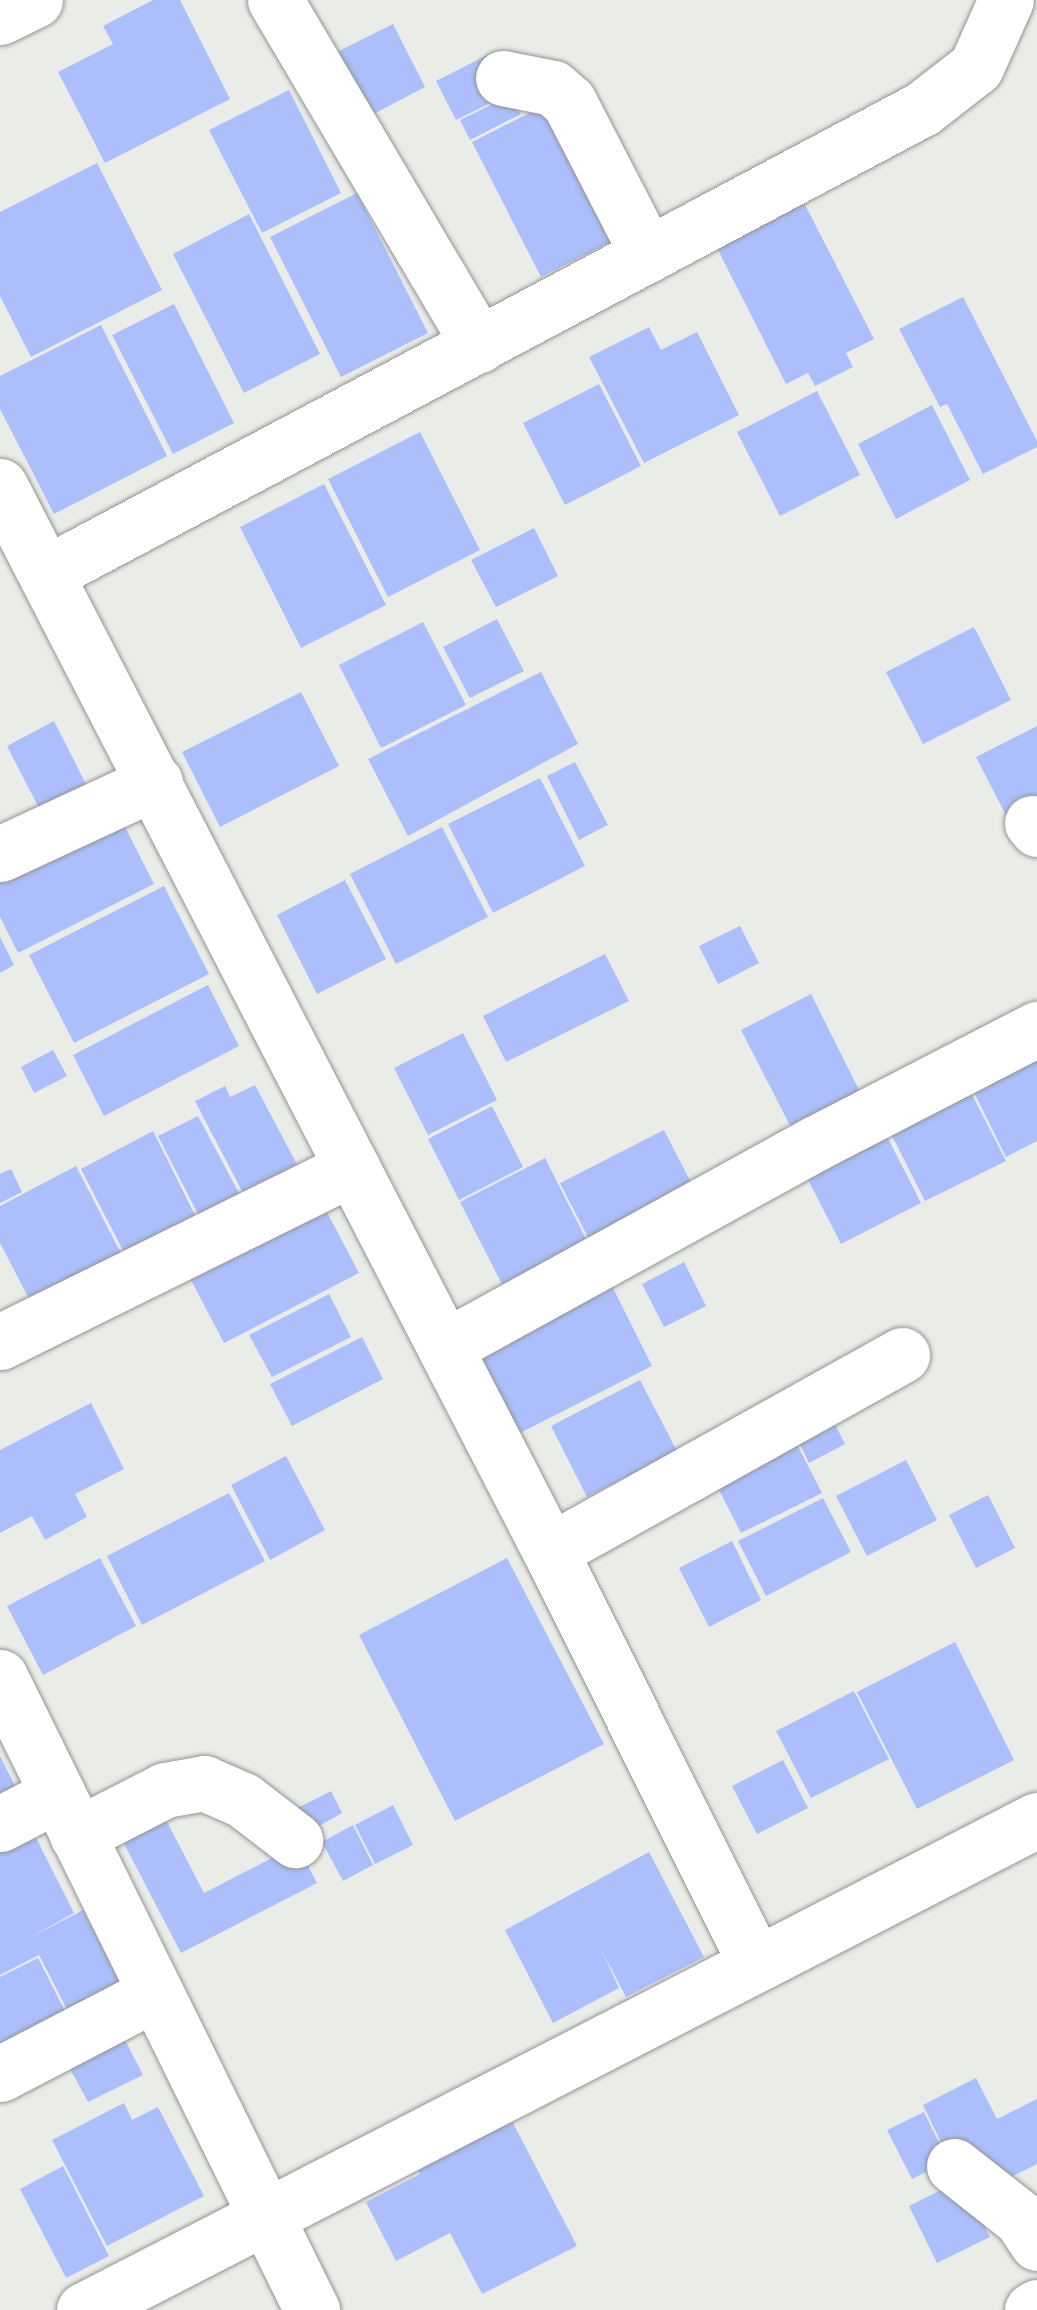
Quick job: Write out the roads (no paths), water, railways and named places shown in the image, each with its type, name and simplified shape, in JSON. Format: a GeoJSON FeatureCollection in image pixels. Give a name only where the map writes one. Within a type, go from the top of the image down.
{"type":"FeatureCollection","features":[{"type":"Feature","properties":{"kind":"street"},"geometry":{"type":"LineString","coordinates":[[0,17],[35,0]]}},
{"type":"Feature","properties":{"kind":"street"},"geometry":{"type":"LineString","coordinates":[[275,0],[479,345]]}},
{"type":"Feature","properties":{"kind":"street"},"geometry":{"type":"LineString","coordinates":[[47,573],[922,109],[976,67],[1006,0]]}},
{"type":"Feature","properties":{"kind":"street"},"geometry":{"type":"LineString","coordinates":[[503,78],[553,88],[568,102],[648,255]]}},
{"type":"Feature","properties":{"kind":"street"},"geometry":{"type":"LineString","coordinates":[[0,486],[550,1551],[754,1961]]}},
{"type":"Feature","properties":{"kind":"street"},"geometry":{"type":"LineString","coordinates":[[0,854],[155,782]]}},
{"type":"Feature","properties":{"kind":"street"},"geometry":{"type":"LineString","coordinates":[[444,1347],[816,1143],[1037,1029]]}},
{"type":"Feature","properties":{"kind":"street"},"geometry":{"type":"LineString","coordinates":[[0,1342],[352,1168]]}},
{"type":"Feature","properties":{"kind":"street"},"geometry":{"type":"LineString","coordinates":[[550,1551],[902,1354]]}},
{"type":"Feature","properties":{"kind":"street"},"geometry":{"type":"LineString","coordinates":[[0,1677],[312,2310]]}},
{"type":"Feature","properties":{"kind":"street"},"geometry":{"type":"LineString","coordinates":[[0,1824],[67,1814],[204,1783],[243,1800],[295,1840]]}},
{"type":"Feature","properties":{"kind":"street"},"geometry":{"type":"LineString","coordinates":[[84,2310],[754,1961],[1037,1820]]}},
{"type":"Feature","properties":{"kind":"street"},"geometry":{"type":"LineString","coordinates":[[0,2074],[154,1994]]}},
{"type":"Feature","properties":{"kind":"street"},"geometry":{"type":"LineString","coordinates":[[954,2166],[1021,2218],[1037,2243]]}}]}
